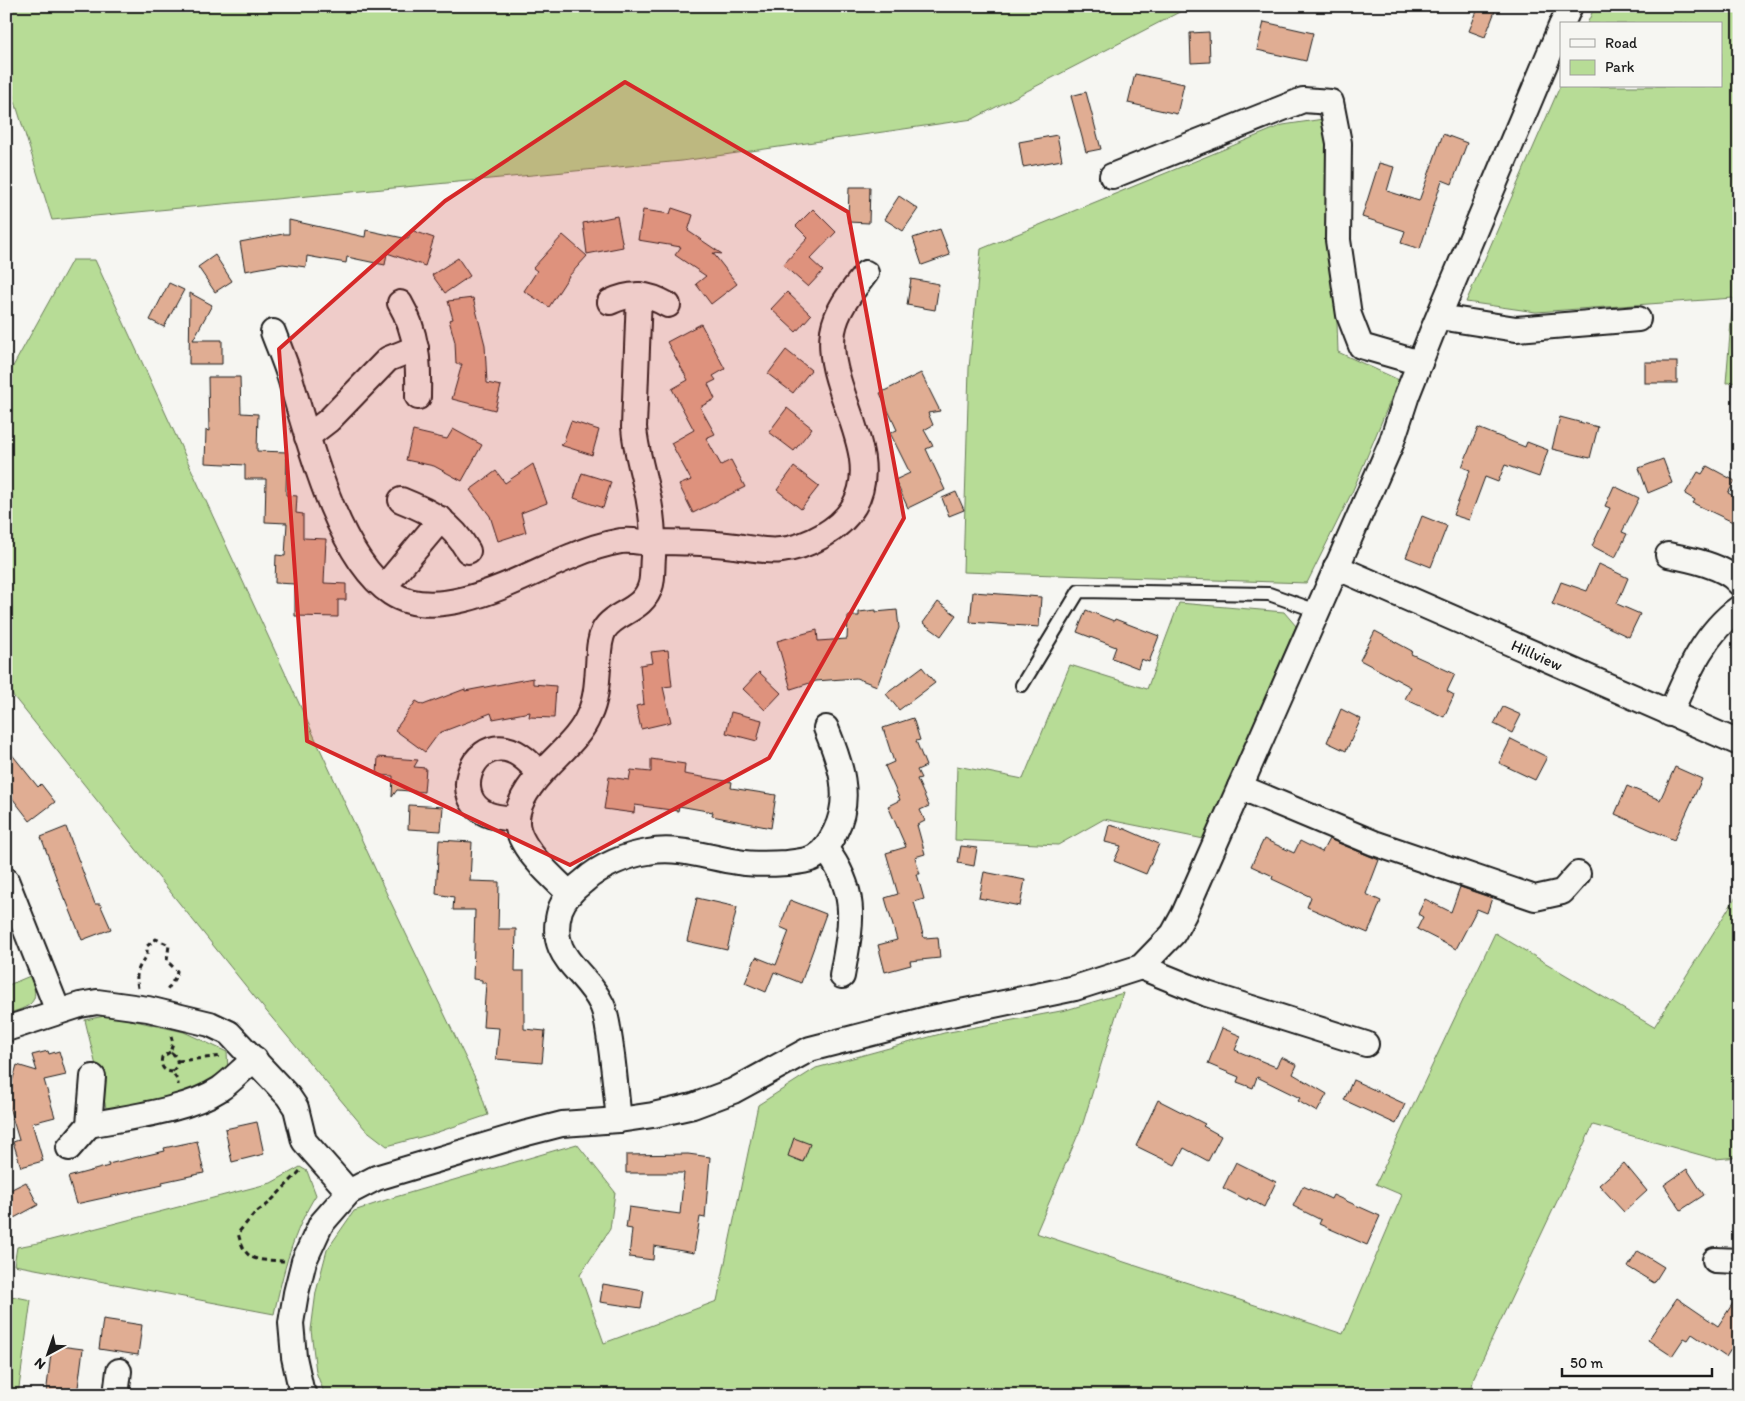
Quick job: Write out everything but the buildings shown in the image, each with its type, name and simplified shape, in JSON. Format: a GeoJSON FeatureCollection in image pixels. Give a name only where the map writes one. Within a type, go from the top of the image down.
{"type":"FeatureCollection","features":[{"type":"Feature","properties":{"kind":"street"},"geometry":{"type":"LineString","coordinates":[[1563,22],[1570,6]]}},
{"type":"Feature","properties":{"kind":"street"},"geometry":{"type":"LineString","coordinates":[[304,1395],[294,1357],[291,1323],[296,1293],[304,1261],[321,1224],[349,1192],[376,1178],[562,1124],[619,1120],[653,1115],[710,1101],[733,1091],[810,1049],[926,1019],[1075,988],[1141,967],[1160,949],[1173,934],[1184,914],[1391,444],[1420,363],[1560,30]]}},
{"type":"Feature","properties":{"kind":"street"},"geometry":{"type":"LineString","coordinates":[[1112,176],[1302,100],[1331,102],[1339,143],[1338,240],[1349,315],[1361,346],[1420,363]]}},
{"type":"Feature","properties":{"kind":"street"},"geometry":{"type":"LineString","coordinates":[[273,332],[290,377],[307,437],[346,535],[362,562],[376,580],[392,594],[412,601],[430,604],[483,594],[599,546],[625,541],[715,544],[779,551],[800,546],[837,526],[853,507],[861,489],[862,463],[858,441],[836,374],[832,351],[833,330],[846,298],[866,273]]}},
{"type":"Feature","properties":{"kind":"street"},"geometry":{"type":"LineString","coordinates":[[570,894],[541,867],[530,853],[518,828],[517,819],[522,800],[530,787],[540,774],[568,746],[589,716],[597,684],[600,641],[605,629],[612,621],[635,607],[645,597],[651,586],[654,541],[634,427],[639,295]]}},
{"type":"Feature","properties":{"kind":"street"},"geometry":{"type":"LineString","coordinates":[[610,302],[624,296],[639,295],[656,298],[668,305]]}},
{"type":"Feature","properties":{"kind":"street"},"geometry":{"type":"LineString","coordinates":[[400,303],[409,318],[416,348],[418,360],[418,397]]}},
{"type":"Feature","properties":{"kind":"street"},"geometry":{"type":"LineString","coordinates":[[1439,317],[1516,329],[1638,319]]}},
{"type":"Feature","properties":{"kind":"street"},"geometry":{"type":"LineString","coordinates":[[307,437],[329,420],[388,359],[416,348]]}},
{"type":"Feature","properties":{"kind":"street"},"geometry":{"type":"LineString","coordinates":[[401,500],[426,510],[441,519],[459,536],[468,551]]}},
{"type":"Feature","properties":{"kind":"street"},"geometry":{"type":"LineString","coordinates":[[384,586],[441,519]]}},
{"type":"Feature","properties":{"kind":"street"},"geometry":{"type":"LineString","coordinates":[[1668,555],[1691,559],[1720,569],[1733,575],[1739,583]]}},
{"type":"Feature","properties":{"kind":"street","name":"Hillview"},"geometry":{"type":"LineString","coordinates":[[1336,567],[1739,744]]}},
{"type":"Feature","properties":{"kind":"street"},"geometry":{"type":"LineString","coordinates":[[1670,714],[1703,645],[1720,624],[1739,608]]}},
{"type":"Feature","properties":{"kind":"street"},"geometry":{"type":"LineString","coordinates":[[619,1120],[614,1064],[602,1004],[560,949],[556,929],[561,907],[570,894],[589,876],[621,859],[648,852],[686,852],[739,863],[777,864],[795,862],[815,856],[828,845],[841,818],[844,804],[845,787],[842,772],[826,728]]}},
{"type":"Feature","properties":{"kind":"street"},"geometry":{"type":"LineString","coordinates":[[517,819],[484,813],[474,805],[469,797],[468,774],[478,759],[496,750],[506,749],[524,759],[540,774]]}},
{"type":"Feature","properties":{"kind":"street"},"geometry":{"type":"LineString","coordinates":[[1240,787],[1374,843],[1535,898],[1562,892],[1578,874]]}},
{"type":"Feature","properties":{"kind":"street"},"geometry":{"type":"LineString","coordinates":[[825,848],[841,874],[849,899],[850,934],[842,976]]}},
{"type":"Feature","properties":{"kind":"street"},"geometry":{"type":"LineString","coordinates":[[6,880],[58,1012]]}},
{"type":"Feature","properties":{"kind":"street"},"geometry":{"type":"LineString","coordinates":[[1141,967],[1207,994],[1366,1044]]}},
{"type":"Feature","properties":{"kind":"street"},"geometry":{"type":"LineString","coordinates":[[6,1030],[80,1005],[97,1002],[148,1009],[165,1005],[210,1024],[229,1033],[288,1096],[296,1108],[298,1125],[304,1141],[349,1192]]}},
{"type":"Feature","properties":{"kind":"street"},"geometry":{"type":"LineString","coordinates":[[89,1125],[177,1107],[198,1100],[219,1090],[255,1059]]}},
{"type":"Feature","properties":{"kind":"street"},"geometry":{"type":"LineString","coordinates":[[69,1148],[89,1125],[93,1078]]}},
{"type":"Feature","properties":{"kind":"street"},"geometry":{"type":"LineString","coordinates":[[1715,1260],[1739,1261]]}},
{"type":"Feature","properties":{"kind":"street"},"geometry":{"type":"LineString","coordinates":[[116,1395],[119,1370]]}},
{"type":"Feature","properties":{"kind":"lane"},"geometry":{"type":"LineString","coordinates":[[1022,685],[1079,591],[1269,594],[1317,611]]}},
{"type":"Feature","properties":{"kind":"path"},"geometry":{"type":"LineString","coordinates":[[139,993],[136,978],[139,966],[147,956],[147,946],[156,939],[169,944],[167,961],[177,971],[165,1005],[173,1042],[170,1052],[162,1057],[161,1063],[162,1068],[172,1072],[178,1081],[178,1089]]}},
{"type":"Feature","properties":{"kind":"path"},"geometry":{"type":"LineString","coordinates":[[170,1052],[175,1055],[178,1061],[177,1066],[172,1072]]}},
{"type":"Feature","properties":{"kind":"path"},"geometry":{"type":"LineString","coordinates":[[178,1061],[229,1055]]}},
{"type":"Feature","properties":{"kind":"path"},"geometry":{"type":"LineString","coordinates":[[304,1261],[253,1259],[244,1249],[238,1233],[254,1214],[268,1204],[307,1165]]}},
{"type":"Feature","properties":{"kind":"highlighted area"},"geometry":{"type":"Polygon","coordinates":[[[625,82],[848,212],[904,518],[769,758],[570,865],[307,741],[279,349],[445,201],[625,82]]]}},
{"type":"Feature","properties":{"kind":"green space"},"geometry":{"type":"Polygon","coordinates":[[[6,6],[1191,6],[973,119],[682,161],[52,220],[6,73],[6,6]]]}},
{"type":"Feature","properties":{"kind":"green space"},"geometry":{"type":"Polygon","coordinates":[[[1595,6],[1739,6],[1739,382],[1726,383],[1733,298],[1536,312],[1466,302],[1560,86],[1560,88],[1722,88],[1722,22],[1588,22],[1595,6]]]}},
{"type":"Feature","properties":{"kind":"green space"},"geometry":{"type":"Polygon","coordinates":[[[1330,118],[1338,352],[1399,380],[1353,490],[1307,583],[963,572],[969,368],[981,249],[1283,125],[1330,118]]]}},
{"type":"Feature","properties":{"kind":"green space"},"geometry":{"type":"Polygon","coordinates":[[[72,260],[95,260],[384,888],[478,1084],[488,1115],[432,1134],[387,1146],[365,1129],[257,1000],[6,687],[6,379],[72,260]]]}},
{"type":"Feature","properties":{"kind":"green space"},"geometry":{"type":"Polygon","coordinates":[[[1179,603],[1284,612],[1296,626],[1204,839],[1104,819],[1058,845],[955,840],[957,766],[1023,779],[1070,665],[1147,689],[1179,603]]]}},
{"type":"Feature","properties":{"kind":"green space"},"geometry":{"type":"Polygon","coordinates":[[[1739,892],[1739,1157],[1715,1159],[1593,1125],[1474,1377],[1470,1395],[325,1395],[316,1372],[311,1330],[316,1292],[327,1250],[354,1211],[392,1198],[577,1144],[615,1192],[610,1229],[580,1275],[604,1343],[717,1301],[758,1105],[816,1068],[944,1033],[1066,1010],[1123,993],[1083,1123],[1036,1233],[1343,1334],[1402,1195],[1376,1184],[1495,933],[1654,1027],[1739,892]]]}},
{"type":"Feature","properties":{"kind":"green space"},"geometry":{"type":"Polygon","coordinates":[[[30,976],[35,992],[32,1002],[22,1009],[6,1014],[6,986],[30,976]]]}},
{"type":"Feature","properties":{"kind":"green space"},"geometry":{"type":"Polygon","coordinates":[[[109,1015],[184,1032],[227,1052],[228,1070],[204,1086],[177,1098],[107,1112],[85,1020],[109,1015]]]}},
{"type":"Feature","properties":{"kind":"green space"},"geometry":{"type":"Polygon","coordinates":[[[300,1167],[307,1171],[316,1195],[295,1238],[285,1268],[274,1314],[14,1265],[17,1247],[43,1242],[271,1183],[300,1167]]]}},
{"type":"Feature","properties":{"kind":"green space"},"geometry":{"type":"Polygon","coordinates":[[[6,1295],[31,1300],[18,1395],[6,1395],[6,1295]]]}}]}
